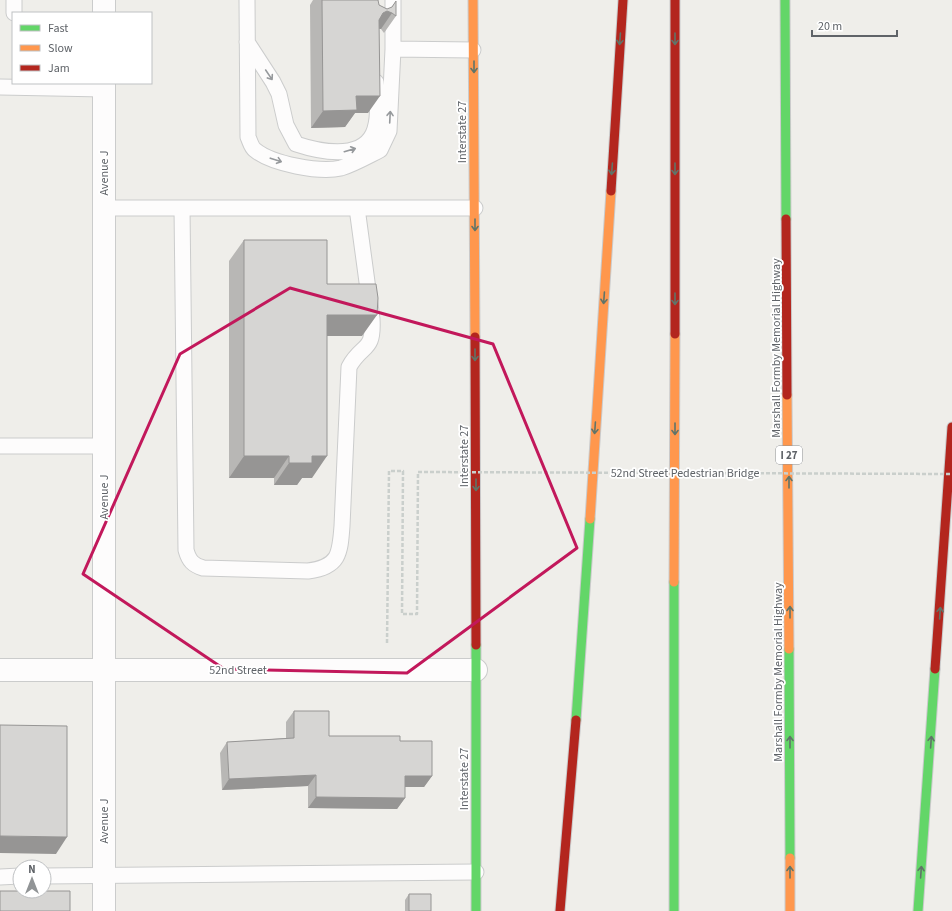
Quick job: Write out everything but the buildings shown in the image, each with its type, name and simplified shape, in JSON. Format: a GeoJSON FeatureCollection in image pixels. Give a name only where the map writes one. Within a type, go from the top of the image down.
{"type":"FeatureCollection","features":[{"type":"Feature","properties":{"kind":"main road"},"geometry":{"type":"LineString","coordinates":[[469,0],[473,24]]}},
{"type":"Feature","properties":{"kind":"main road","name":"Interstate 27"},"geometry":{"type":"LineString","coordinates":[[472,0],[475,208],[476,911]]}},
{"type":"Feature","properties":{"kind":"main road"},"geometry":{"type":"LineString","coordinates":[[560,911],[579,682],[623,0]]}},
{"type":"Feature","properties":{"kind":"main road"},"geometry":{"type":"LineString","coordinates":[[674,911],[675,0]]}},
{"type":"Feature","properties":{"kind":"main road","name":"Marshall Formby Memorial Highway"},"geometry":{"type":"LineString","coordinates":[[785,0],[790,911]]}},
{"type":"Feature","properties":{"kind":"main road"},"geometry":{"type":"LineString","coordinates":[[918,911],[952,427]]}},
{"type":"Feature","properties":{"kind":"street"},"geometry":{"type":"LineString","coordinates":[[104,0],[104,12]]}},
{"type":"Feature","properties":{"kind":"street","name":"Avenue J"},"geometry":{"type":"LineString","coordinates":[[104,86],[104,911]]}},
{"type":"Feature","properties":{"kind":"street","name":"52nd Street"},"geometry":{"type":"LineString","coordinates":[[0,670],[476,670]]}},
{"type":"Feature","properties":{"kind":"lane"},"geometry":{"type":"LineString","coordinates":[[14,0],[14,12]]}},
{"type":"Feature","properties":{"kind":"lane"},"geometry":{"type":"LineString","coordinates":[[247,0],[248,137],[253,149],[264,156],[293,165],[317,169],[340,168],[380,150],[389,131],[393,49],[393,0]]}},
{"type":"Feature","properties":{"kind":"lane"},"geometry":{"type":"LineString","coordinates":[[247,42],[274,82],[279,94],[286,125],[296,144],[315,151],[345,152],[361,146],[372,135],[377,120],[376,67]]}},
{"type":"Feature","properties":{"kind":"lane"},"geometry":{"type":"LineString","coordinates":[[393,49],[473,50]]}},
{"type":"Feature","properties":{"kind":"lane"},"geometry":{"type":"LineString","coordinates":[[10,86],[104,86]]}},
{"type":"Feature","properties":{"kind":"lane"},"geometry":{"type":"LineString","coordinates":[[104,208],[475,208]]}},
{"type":"Feature","properties":{"kind":"lane"},"geometry":{"type":"LineString","coordinates":[[182,208],[186,550],[188,558],[195,566],[203,568],[308,571],[330,566],[335,560],[339,551],[342,526],[349,367],[357,354],[366,348],[370,343],[372,333],[372,319],[357,208]]}},
{"type":"Feature","properties":{"kind":"lane"},"geometry":{"type":"LineString","coordinates":[[0,446],[104,446]]}},
{"type":"Feature","properties":{"kind":"lane"},"geometry":{"type":"LineString","coordinates":[[52,876],[476,872]]}},
{"type":"Feature","properties":{"kind":"lane"},"geometry":{"type":"LineString","coordinates":[[0,877],[12,876]]}},
{"type":"Feature","properties":{"kind":"path","name":"52nd Street Pedestrian Bridge"},"geometry":{"type":"LineString","coordinates":[[387,670],[389,471],[403,471],[402,614],[417,614],[418,472],[952,474]]}},
{"type":"Feature","properties":{"kind":"highlighted area"},"geometry":{"type":"Polygon","coordinates":[[[290,288],[493,344],[577,548],[407,673],[224,669],[83,574],[180,354],[290,288]]]}},
{"type":"Feature","properties":{"kind":"traffic: fast"},"geometry":{"type":"LineString","coordinates":[[785,0],[786,219]]}},
{"type":"Feature","properties":{"kind":"traffic: fast"},"geometry":{"type":"LineString","coordinates":[[576,720],[590,519]]}},
{"type":"Feature","properties":{"kind":"traffic: fast"},"geometry":{"type":"LineString","coordinates":[[674,582],[674,911]]}},
{"type":"Feature","properties":{"kind":"traffic: fast"},"geometry":{"type":"LineString","coordinates":[[476,645],[476,911]]}},
{"type":"Feature","properties":{"kind":"traffic: fast"},"geometry":{"type":"LineString","coordinates":[[789,649],[790,858]]}},
{"type":"Feature","properties":{"kind":"traffic: fast"},"geometry":{"type":"LineString","coordinates":[[918,911],[935,669]]}},
{"type":"Feature","properties":{"kind":"traffic: slow"},"geometry":{"type":"LineString","coordinates":[[473,0],[475,337]]}},
{"type":"Feature","properties":{"kind":"traffic: slow"},"geometry":{"type":"LineString","coordinates":[[590,519],[611,191]]}},
{"type":"Feature","properties":{"kind":"traffic: slow"},"geometry":{"type":"LineString","coordinates":[[674,582],[675,334]]}},
{"type":"Feature","properties":{"kind":"traffic: slow"},"geometry":{"type":"LineString","coordinates":[[787,395],[789,649]]}},
{"type":"Feature","properties":{"kind":"traffic: slow"},"geometry":{"type":"LineString","coordinates":[[790,858],[790,911]]}},
{"type":"Feature","properties":{"kind":"traffic: jam"},"geometry":{"type":"LineString","coordinates":[[611,191],[623,0]]}},
{"type":"Feature","properties":{"kind":"traffic: jam"},"geometry":{"type":"LineString","coordinates":[[675,0],[675,334]]}},
{"type":"Feature","properties":{"kind":"traffic: jam"},"geometry":{"type":"LineString","coordinates":[[786,219],[787,395]]}},
{"type":"Feature","properties":{"kind":"traffic: jam"},"geometry":{"type":"LineString","coordinates":[[475,337],[476,645]]}},
{"type":"Feature","properties":{"kind":"traffic: jam"},"geometry":{"type":"LineString","coordinates":[[935,669],[952,427]]}},
{"type":"Feature","properties":{"kind":"traffic: jam"},"geometry":{"type":"LineString","coordinates":[[560,911],[576,720]]}}]}
